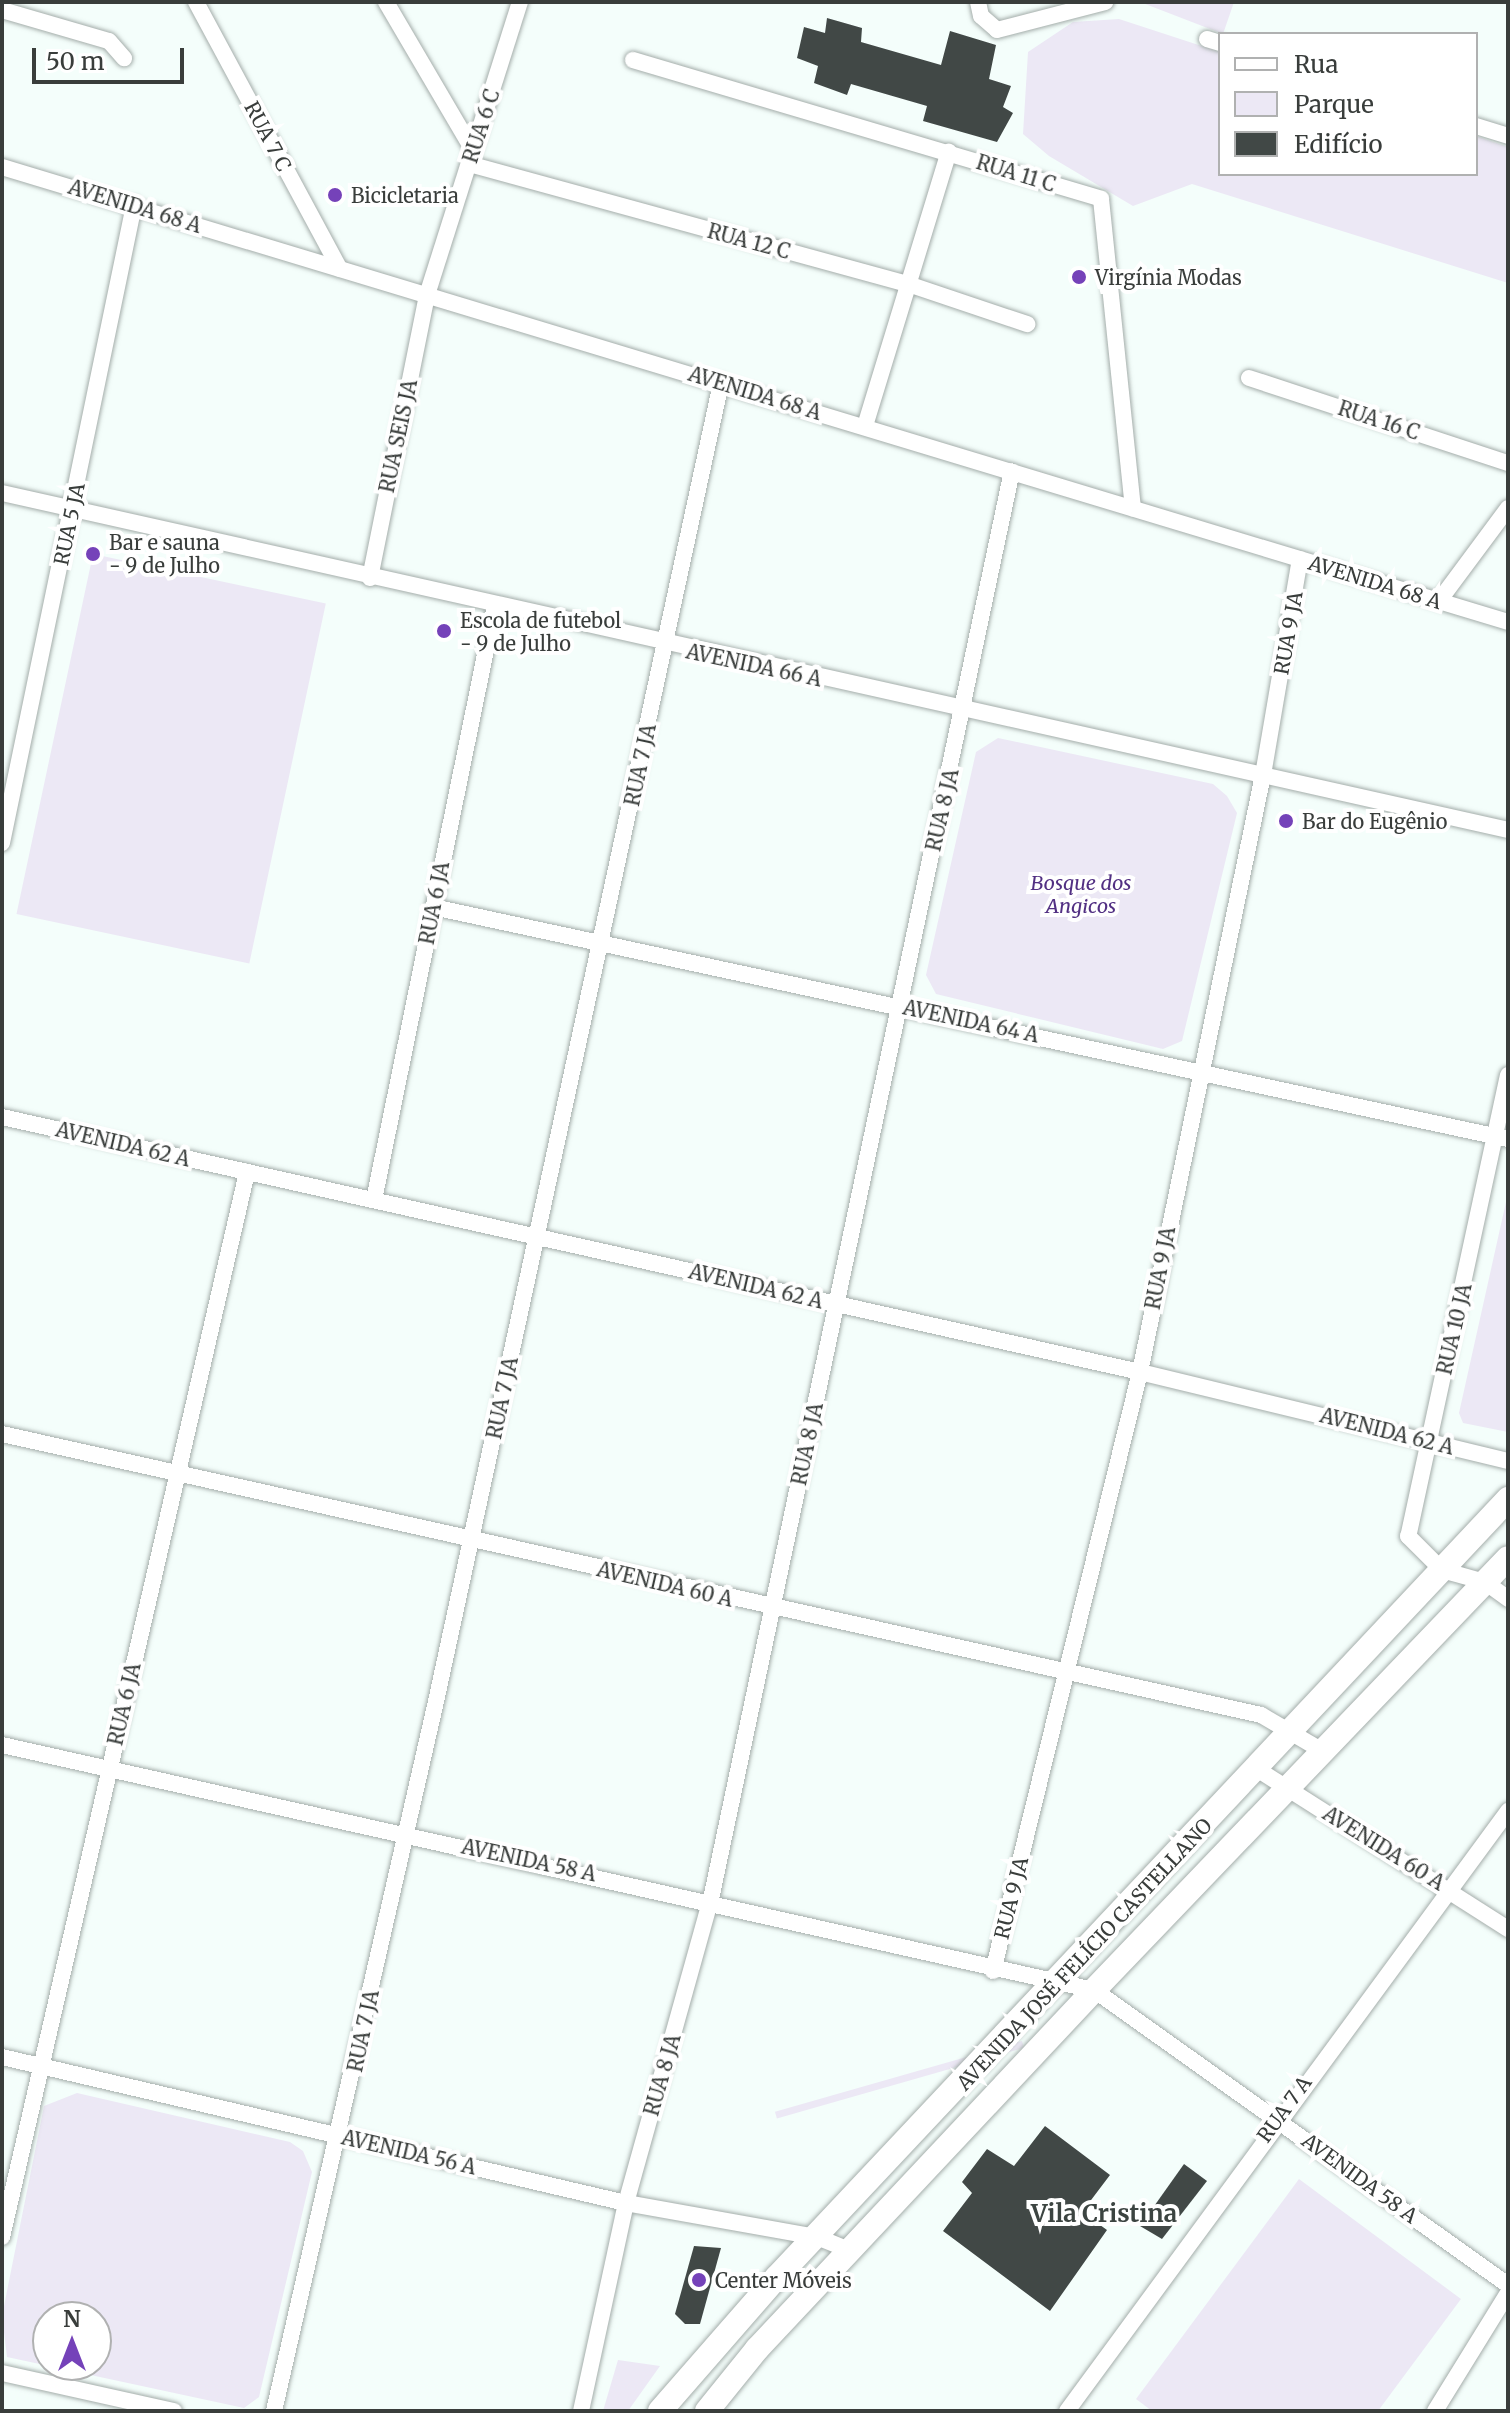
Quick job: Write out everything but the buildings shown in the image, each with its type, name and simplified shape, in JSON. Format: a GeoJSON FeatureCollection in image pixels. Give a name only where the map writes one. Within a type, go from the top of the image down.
{"type":"FeatureCollection","features":[{"type":"Feature","properties":{"kind":"main road","name":"AVENIDA JOSÉ FELÍCIO CASTELLANO"},"geometry":{"type":"LineString","coordinates":[[660,2411],[817,2237],[1257,1769],[1287,1728],[1508,1499]]}},
{"type":"Feature","properties":{"kind":"main road","name":"AVENIDA JOSÉ FELÍCIO CASTELLANO"},"geometry":{"type":"LineString","coordinates":[[707,2411],[850,2250],[1094,1990],[1508,1558]]}},
{"type":"Feature","properties":{"kind":"street","name":"RUA 7 C"},"geometry":{"type":"LineString","coordinates":[[196,2],[340,269]]}},
{"type":"Feature","properties":{"kind":"street"},"geometry":{"type":"LineString","coordinates":[[386,2],[471,157]]}},
{"type":"Feature","properties":{"kind":"street","name":"RUA 6 C"},"geometry":{"type":"LineString","coordinates":[[427,295],[520,2]]}},
{"type":"Feature","properties":{"kind":"street"},"geometry":{"type":"LineString","coordinates":[[978,2],[981,16],[997,30],[1105,2]]}},
{"type":"Feature","properties":{"kind":"street"},"geometry":{"type":"LineString","coordinates":[[2,10],[109,41],[124,58]]}},
{"type":"Feature","properties":{"kind":"street","name":"RUA 11 C"},"geometry":{"type":"LineString","coordinates":[[633,60],[1101,199],[1133,508]]}},
{"type":"Feature","properties":{"kind":"street"},"geometry":{"type":"LineString","coordinates":[[1478,127],[1508,136]]}},
{"type":"Feature","properties":{"kind":"street"},"geometry":{"type":"LineString","coordinates":[[865,426],[949,152]]}},
{"type":"Feature","properties":{"kind":"street","name":"RUA 12 C"},"geometry":{"type":"LineString","coordinates":[[471,157],[908,284],[1027,324]]}},
{"type":"Feature","properties":{"kind":"street","name":"AVENIDA 68 A"},"geometry":{"type":"LineString","coordinates":[[2,167],[1508,622]]}},
{"type":"Feature","properties":{"kind":"street","name":"RUA 5 JA"},"geometry":{"type":"LineString","coordinates":[[2,843],[6,803],[73,509],[134,205]]}},
{"type":"Feature","properties":{"kind":"street","name":"RUA SEIS JA"},"geometry":{"type":"LineString","coordinates":[[370,578],[427,295]]}},
{"type":"Feature","properties":{"kind":"street","name":"RUA 16 C"},"geometry":{"type":"LineString","coordinates":[[1249,378],[1508,463]]}},
{"type":"Feature","properties":{"kind":"street","name":"RUA 7 JA"},"geometry":{"type":"LineString","coordinates":[[274,2411],[339,2136],[603,943],[721,383]]}},
{"type":"Feature","properties":{"kind":"street","name":"RUA 8 JA"},"geometry":{"type":"LineString","coordinates":[[581,2411],[626,2203],[711,1899],[898,1005],[964,711],[1012,471]]}},
{"type":"Feature","properties":{"kind":"street","name":"AVENIDA 66 A"},"geometry":{"type":"LineString","coordinates":[[2,493],[664,645],[1508,830]]}},
{"type":"Feature","properties":{"kind":"street"},"geometry":{"type":"LineString","coordinates":[[1439,601],[1508,508]]}},
{"type":"Feature","properties":{"kind":"street","name":"RUA 9 JA"},"geometry":{"type":"LineString","coordinates":[[993,1971],[1140,1372],[1198,1071],[1263,775],[1300,559]]}},
{"type":"Feature","properties":{"kind":"street","name":"RUA 6 JA"},"geometry":{"type":"LineString","coordinates":[[374,1200],[495,606]]}},
{"type":"Feature","properties":{"kind":"street","name":"AVENIDA 64 A"},"geometry":{"type":"LineString","coordinates":[[433,907],[1503,1138]]}},
{"type":"Feature","properties":{"kind":"street","name":"RUA 10 JA"},"geometry":{"type":"LineString","coordinates":[[1442,1570],[1408,1536],[1503,1138],[1508,1075]]}},
{"type":"Feature","properties":{"kind":"street","name":"AVENIDA 62 A"},"geometry":{"type":"LineString","coordinates":[[2,1117],[1140,1372],[1508,1461]]}},
{"type":"Feature","properties":{"kind":"street","name":"RUA 6 JA"},"geometry":{"type":"LineString","coordinates":[[2,2237],[247,1172]]}},
{"type":"Feature","properties":{"kind":"street","name":"AVENIDA 60 A"},"geometry":{"type":"LineString","coordinates":[[2,1434],[1067,1675],[1261,1715],[1321,1750]]}},
{"type":"Feature","properties":{"kind":"street"},"geometry":{"type":"LineString","coordinates":[[1442,1570],[1485,1582],[1508,1599]]}},
{"type":"Feature","properties":{"kind":"street","name":"AVENIDA 58 A"},"geometry":{"type":"LineString","coordinates":[[2,1745],[711,1899],[993,1971],[1094,1990],[1277,2117],[1508,2285]]}},
{"type":"Feature","properties":{"kind":"street","name":"AVENIDA 60 A"},"geometry":{"type":"LineString","coordinates":[[1257,1769],[1508,1929]]}},
{"type":"Feature","properties":{"kind":"street","name":"RUA 7 A"},"geometry":{"type":"LineString","coordinates":[[1067,2411],[1277,2117],[1508,1811]]}},
{"type":"Feature","properties":{"kind":"street","name":"AVENIDA 56 A"},"geometry":{"type":"LineString","coordinates":[[2,2057],[626,2203],[817,2237],[850,2250]]}},
{"type":"Feature","properties":{"kind":"street"},"geometry":{"type":"LineString","coordinates":[[1435,2411],[1508,2293]]}},
{"type":"Feature","properties":{"kind":"street"},"geometry":{"type":"LineString","coordinates":[[2,2373],[174,2411]]}},
{"type":"Feature","properties":{"kind":"green space"},"geometry":{"type":"Polygon","coordinates":[[[1140,2],[1234,2],[1224,32],[1140,2]]]}},
{"type":"Feature","properties":{"kind":"green space"},"geometry":{"type":"Polygon","coordinates":[[[1119,19],[1218,51],[1218,176],[1478,176],[1478,137],[1508,147],[1508,283],[1192,184],[1133,206],[1049,156],[1023,134],[1028,52],[1073,22],[1119,19]]]}},
{"type":"Feature","properties":{"kind":"green space"},"geometry":{"type":"Polygon","coordinates":[[[93,554],[326,603],[249,963],[16,914],[93,554]]]}},
{"type":"Feature","properties":{"kind":"green space","name":"Bosque dos Angicos"},"geometry":{"type":"Polygon","coordinates":[[[998,738],[1213,784],[1227,796],[1237,813],[1182,1041],[1163,1049],[936,994],[926,975],[976,752],[998,738]]]}},
{"type":"Feature","properties":{"kind":"green space"},"geometry":{"type":"Polygon","coordinates":[[[1508,1193],[1508,1432],[1463,1423],[1459,1413],[1508,1193]]]}},
{"type":"Feature","properties":{"kind":"green space"},"geometry":{"type":"Polygon","coordinates":[[[1022,2041],[1024,2048],[777,2119],[775,2112],[1022,2041]]]}},
{"type":"Feature","properties":{"kind":"green space"},"geometry":{"type":"Polygon","coordinates":[[[77,2093],[290,2142],[303,2151],[312,2172],[259,2397],[244,2408],[112,2380],[112,2301],[32,2301],[32,2362],[7,2357],[2,2316],[44,2106],[77,2093]]]}},
{"type":"Feature","properties":{"kind":"green space"},"geometry":{"type":"Polygon","coordinates":[[[1299,2179],[1461,2299],[1378,2411],[1152,2411],[1136,2399],[1299,2179]]]}},
{"type":"Feature","properties":{"kind":"green space"},"geometry":{"type":"Polygon","coordinates":[[[618,2360],[660,2366],[628,2411],[603,2411],[618,2360]]]}},
{"type":"Feature","properties":{"kind":"place","name":"Bicicletaria"},"geometry":{"type":"Point","coordinates":[335,195]}},
{"type":"Feature","properties":{"kind":"place","name":"Virgínia Modas"},"geometry":{"type":"Point","coordinates":[1079,277]}},
{"type":"Feature","properties":{"kind":"place","name":"Bar e sauna - 9 de Julho"},"geometry":{"type":"Point","coordinates":[93,554]}},
{"type":"Feature","properties":{"kind":"place","name":"Escola de futebol - 9 de Julho"},"geometry":{"type":"Point","coordinates":[444,631]}},
{"type":"Feature","properties":{"kind":"place","name":"Bar do Eugênio"},"geometry":{"type":"Point","coordinates":[1286,821]}},
{"type":"Feature","properties":{"kind":"place","name":"Center Móveis"},"geometry":{"type":"Point","coordinates":[699,2280]}},
{"type":"Feature","properties":{"kind":"district","name":"Vila Cristina"},"geometry":{"type":"Point","coordinates":[1104,2214]}}]}
